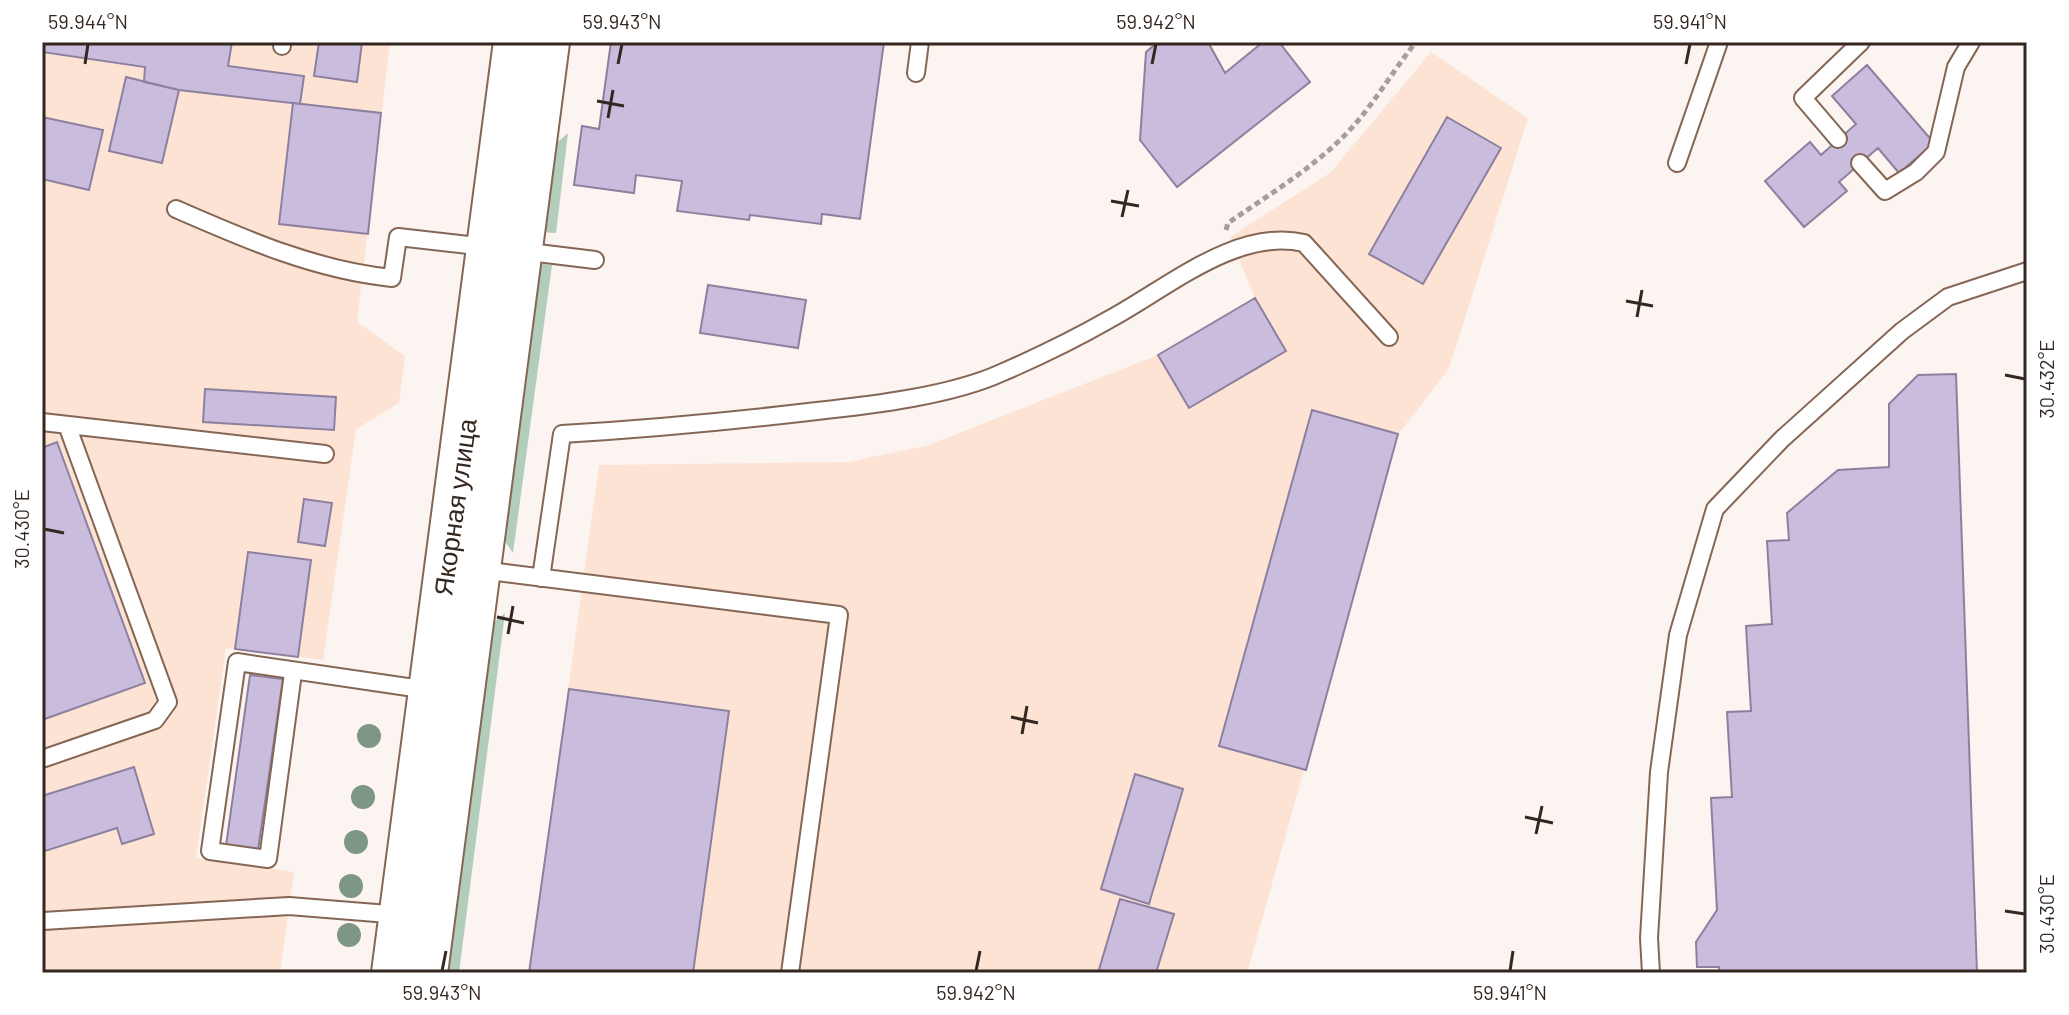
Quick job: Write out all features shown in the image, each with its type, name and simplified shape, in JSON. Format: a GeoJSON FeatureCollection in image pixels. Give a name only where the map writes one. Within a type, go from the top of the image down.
{"type":"FeatureCollection","features":[{"type":"Feature","properties":{"kind":"street","name":"Якорная улица"},"geometry":{"type":"LineString","coordinates":[[393,973],[417,917],[463,568],[504,249],[515,42]]}},
{"type":"Feature","properties":{"kind":"street","name":"Якорная улица"},"geometry":{"type":"LineString","coordinates":[[504,249],[548,42]]}},
{"type":"Feature","properties":{"kind":"street","name":"Якорная улица"},"geometry":{"type":"LineString","coordinates":[[426,973],[417,917],[430,690],[463,568]]}},
{"type":"Feature","properties":{"kind":"lane"},"geometry":{"type":"LineString","coordinates":[[916,73],[920,42]]}},
{"type":"Feature","properties":{"kind":"lane"},"geometry":{"type":"LineString","coordinates":[[1677,163],[1719,42]]}},
{"type":"Feature","properties":{"kind":"lane"},"geometry":{"type":"LineString","coordinates":[[1838,139],[1803,98],[1861,42]]}},
{"type":"Feature","properties":{"kind":"lane"},"geometry":{"type":"LineString","coordinates":[[1860,163],[1885,191],[1916,172],[1936,152],[1956,67],[1971,42]]}},
{"type":"Feature","properties":{"kind":"lane"},"geometry":{"type":"LineString","coordinates":[[176,209],[276,253],[363,275],[392,278],[398,237],[595,260]]}},
{"type":"Feature","properties":{"kind":"lane"},"geometry":{"type":"LineString","coordinates":[[541,578],[562,434],[689,427],[892,403],[998,375],[1108,320],[1218,258],[1251,244],[1292,240],[1304,243],[1389,337]]}},
{"type":"Feature","properties":{"kind":"lane"},"geometry":{"type":"LineString","coordinates":[[1651,973],[1649,938],[1659,772],[1675,650],[1715,509],[1782,439],[1902,331],[1948,297],[2027,271]]}},
{"type":"Feature","properties":{"kind":"lane"},"geometry":{"type":"LineString","coordinates":[[42,422],[325,454]]}},
{"type":"Feature","properties":{"kind":"lane"},"geometry":{"type":"LineString","coordinates":[[42,759],[155,720],[168,702],[67,425]]}},
{"type":"Feature","properties":{"kind":"lane"},"geometry":{"type":"LineString","coordinates":[[463,568],[839,615],[790,973]]}},
{"type":"Feature","properties":{"kind":"lane"},"geometry":{"type":"LineString","coordinates":[[293,673],[268,859],[210,851],[237,662],[293,673],[430,690]]}},
{"type":"Feature","properties":{"kind":"lane"},"geometry":{"type":"LineString","coordinates":[[43,921],[289,906],[417,917]]}},
{"type":"Feature","properties":{"kind":"path"},"geometry":{"type":"LineString","coordinates":[[1218,258],[1228,223],[1342,139],[1381,93],[1393,71],[1416,42]]}},
{"type":"Feature","properties":{"kind":"shaded area"},"geometry":{"type":"Polygon","coordinates":[[[42,42],[390,42],[357,322],[405,356],[399,403],[356,429],[323,660],[226,648],[196,858],[294,872],[280,973],[42,973],[42,42]]]}},
{"type":"Feature","properties":{"kind":"shaded area"},"geometry":{"type":"Polygon","coordinates":[[[1431,52],[1528,118],[1449,369],[1398,434],[1247,973],[529,973],[599,465],[849,462],[929,445],[1158,355],[1255,298],[1230,237],[1330,173],[1431,52]]]}},
{"type":"Feature","properties":{"kind":"green space"},"geometry":{"type":"Polygon","coordinates":[[[568,133],[556,233],[541,232],[552,147],[568,133]]]}},
{"type":"Feature","properties":{"kind":"green space"},"geometry":{"type":"Polygon","coordinates":[[[536,263],[552,265],[513,553],[502,537],[536,263]]]}},
{"type":"Feature","properties":{"kind":"green space"},"geometry":{"type":"Polygon","coordinates":[[[505,613],[459,973],[444,973],[492,624],[505,613]]]}},
{"type":"Feature","properties":{"kind":"building"},"geometry":{"type":"Polygon","coordinates":[[[42,42],[232,42],[228,66],[304,76],[300,104],[179,90],[144,82],[145,67],[42,52],[42,42]]]}},
{"type":"Feature","properties":{"kind":"building"},"geometry":{"type":"Polygon","coordinates":[[[319,42],[362,42],[357,82],[314,76],[319,42]]]}},
{"type":"Feature","properties":{"kind":"building"},"geometry":{"type":"Polygon","coordinates":[[[611,42],[884,42],[860,219],[822,214],[821,224],[750,215],[749,220],[677,211],[682,181],[636,175],[634,193],[574,185],[582,126],[599,129],[611,42]]]}},
{"type":"Feature","properties":{"kind":"building"},"geometry":{"type":"Polygon","coordinates":[[[1158,42],[1208,42],[1225,73],[1263,42],[1279,42],[1310,82],[1177,187],[1140,140],[1146,52],[1158,42]]]}},
{"type":"Feature","properties":{"kind":"building"},"geometry":{"type":"Polygon","coordinates":[[[1867,65],[1934,143],[1899,173],[1878,148],[1839,182],[1847,191],[1804,227],[1765,181],[1810,142],[1821,155],[1856,124],[1832,96],[1867,65]]]}},
{"type":"Feature","properties":{"kind":"building"},"geometry":{"type":"Polygon","coordinates":[[[126,77],[179,90],[162,163],[109,151],[126,77]]]}},
{"type":"Feature","properties":{"kind":"building"},"geometry":{"type":"Polygon","coordinates":[[[293,103],[381,113],[368,234],[279,224],[293,103]]]}},
{"type":"Feature","properties":{"kind":"building"},"geometry":{"type":"Polygon","coordinates":[[[42,117],[103,130],[89,190],[42,179],[42,117]]]}},
{"type":"Feature","properties":{"kind":"building"},"geometry":{"type":"Polygon","coordinates":[[[1447,117],[1501,148],[1423,284],[1369,254],[1447,117]]]}},
{"type":"Feature","properties":{"kind":"building"},"geometry":{"type":"Polygon","coordinates":[[[708,285],[806,300],[798,348],[700,333],[708,285]]]}},
{"type":"Feature","properties":{"kind":"building"},"geometry":{"type":"Polygon","coordinates":[[[1255,298],[1286,351],[1189,408],[1158,355],[1255,298]]]}},
{"type":"Feature","properties":{"kind":"building"},"geometry":{"type":"Polygon","coordinates":[[[1956,374],[1977,973],[1719,973],[1719,967],[1697,967],[1696,942],[1717,910],[1711,798],[1732,797],[1727,712],[1751,711],[1746,626],[1772,624],[1767,541],[1789,540],[1787,513],[1838,470],[1889,467],[1889,404],[1918,375],[1956,374]]]}},
{"type":"Feature","properties":{"kind":"building"},"geometry":{"type":"Polygon","coordinates":[[[205,389],[336,397],[334,430],[203,422],[205,389]]]}},
{"type":"Feature","properties":{"kind":"building"},"geometry":{"type":"Polygon","coordinates":[[[1312,410],[1398,434],[1306,770],[1219,746],[1312,410]]]}},
{"type":"Feature","properties":{"kind":"building"},"geometry":{"type":"Polygon","coordinates":[[[57,442],[145,683],[42,720],[42,448],[57,442]]]}},
{"type":"Feature","properties":{"kind":"building"},"geometry":{"type":"Polygon","coordinates":[[[304,499],[332,503],[325,546],[298,542],[304,499]]]}},
{"type":"Feature","properties":{"kind":"building"},"geometry":{"type":"Polygon","coordinates":[[[248,552],[311,560],[298,657],[235,649],[248,552]]]}},
{"type":"Feature","properties":{"kind":"building"},"geometry":{"type":"Polygon","coordinates":[[[250,675],[283,679],[258,850],[226,846],[250,675]]]}},
{"type":"Feature","properties":{"kind":"building"},"geometry":{"type":"Polygon","coordinates":[[[569,689],[729,711],[693,973],[529,973],[569,689]]]}},
{"type":"Feature","properties":{"kind":"building"},"geometry":{"type":"Polygon","coordinates":[[[134,767],[154,834],[122,844],[117,828],[42,852],[42,796],[134,767]]]}},
{"type":"Feature","properties":{"kind":"building"},"geometry":{"type":"Polygon","coordinates":[[[1135,774],[1183,789],[1149,904],[1101,889],[1135,774]]]}},
{"type":"Feature","properties":{"kind":"building"},"geometry":{"type":"Polygon","coordinates":[[[1120,899],[1174,914],[1156,973],[1098,973],[1120,899]]]}}]}
